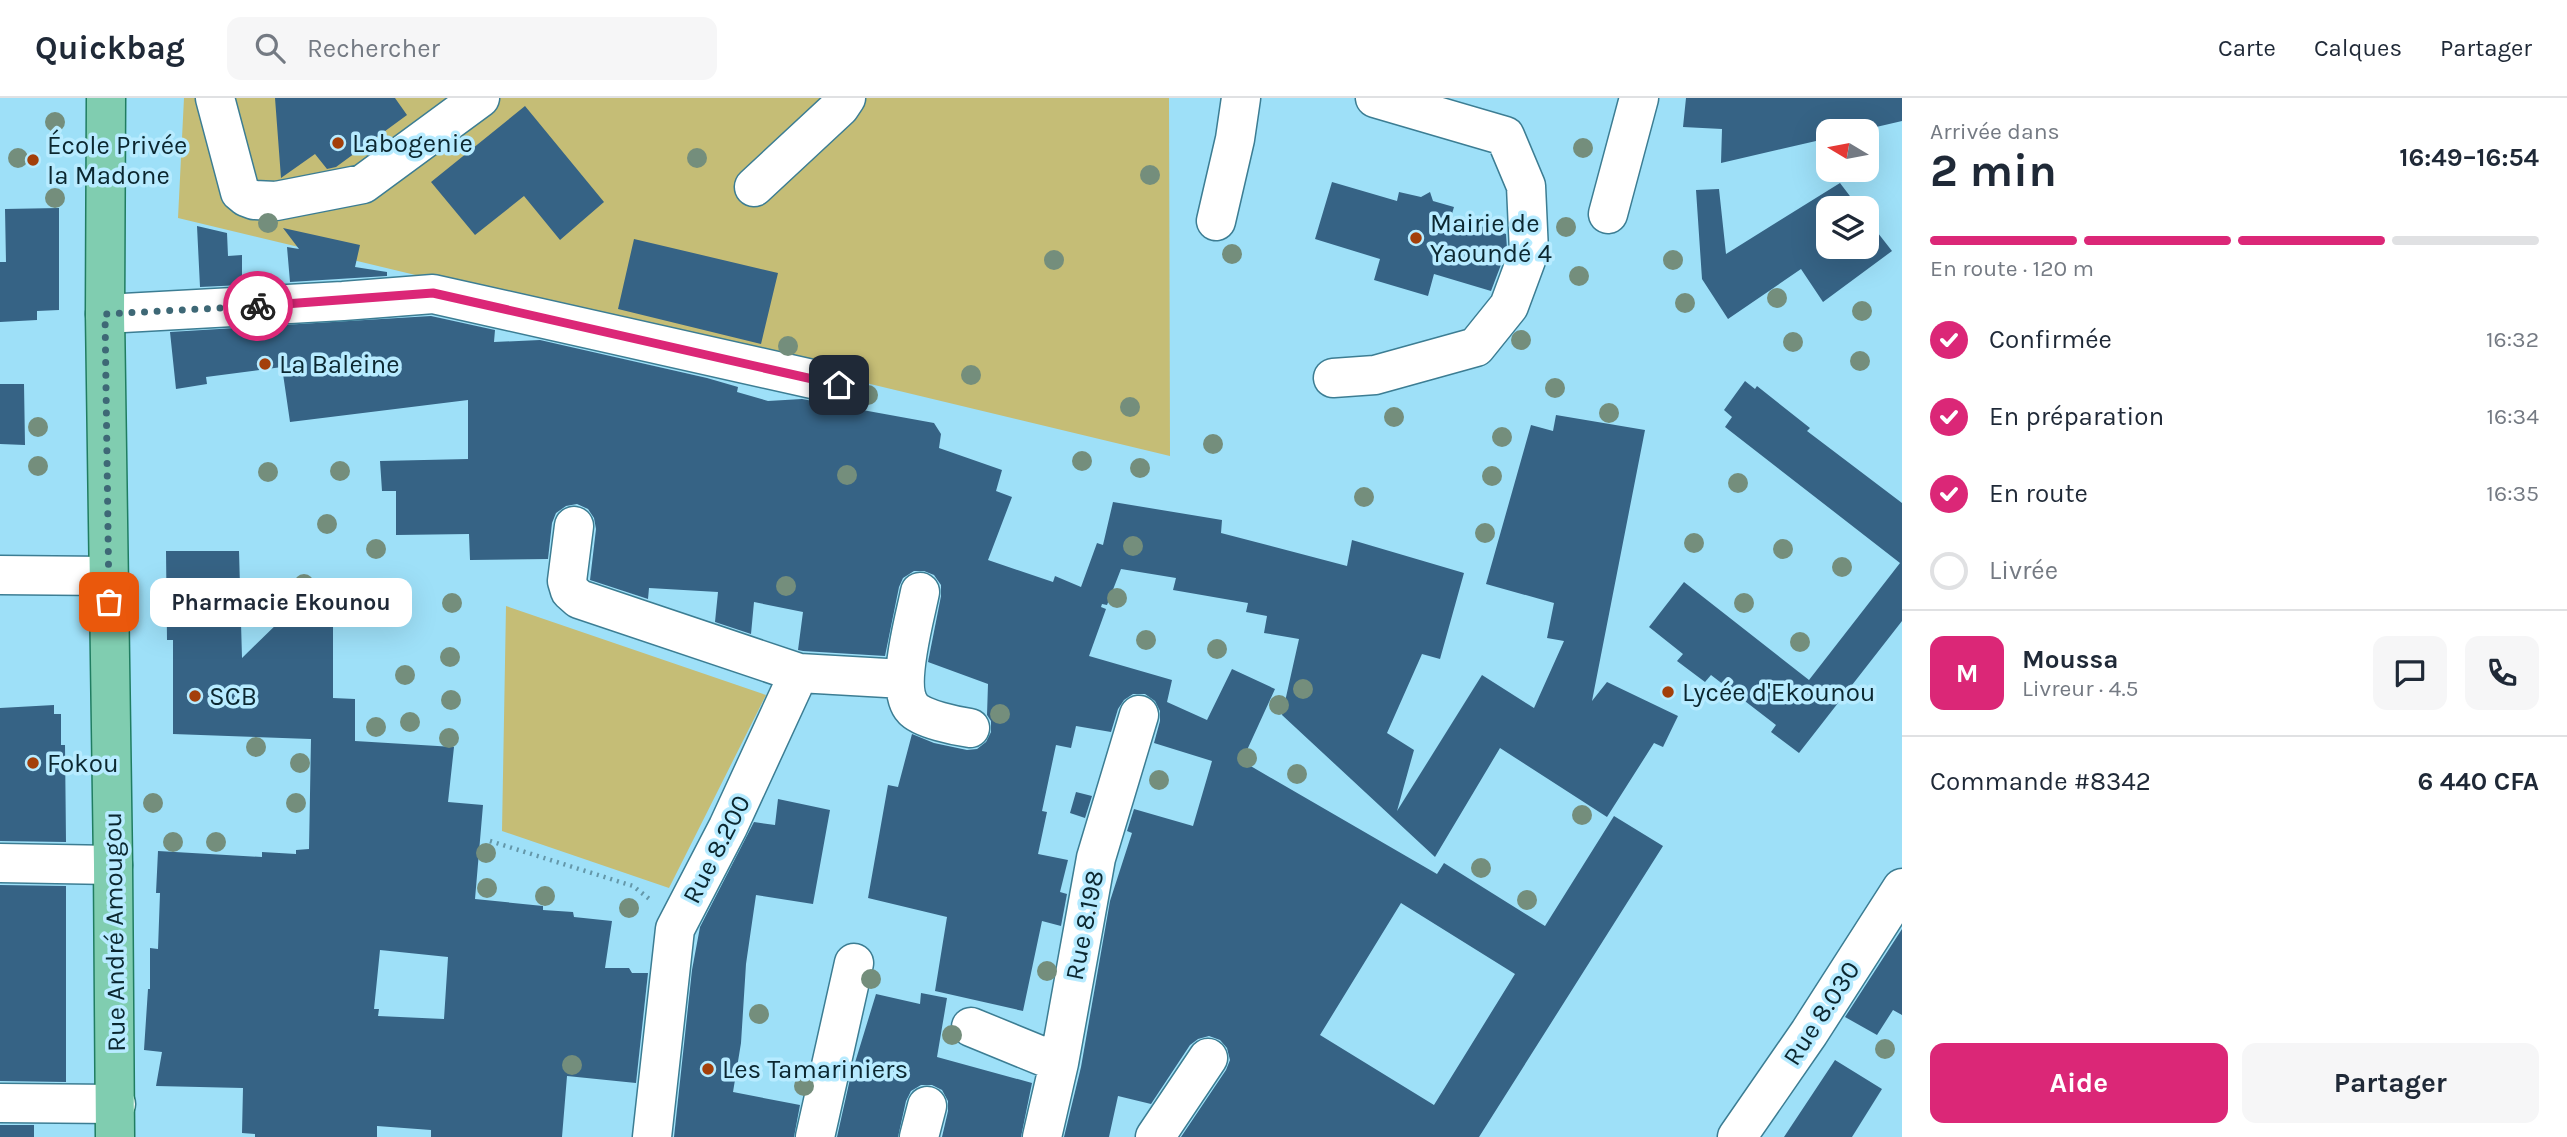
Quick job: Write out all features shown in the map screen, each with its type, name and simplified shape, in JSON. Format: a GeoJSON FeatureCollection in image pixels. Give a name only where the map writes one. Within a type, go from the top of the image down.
{"type":"FeatureCollection","features":[{"type":"Feature","properties":{"kind":"main road","name":"Rue André Amougou"},"geometry":{"type":"LineString","coordinates":[[112,101],[105,314],[115,1121]]}},
{"type":"Feature","properties":{"kind":"street"},"geometry":{"type":"LineString","coordinates":[[215,98],[240,192],[254,200],[276,201],[362,184],[481,98]]}},
{"type":"Feature","properties":{"kind":"street"},"geometry":{"type":"LineString","coordinates":[[754,187],[840,107],[846,98]]}},
{"type":"Feature","properties":{"kind":"street"},"geometry":{"type":"LineString","coordinates":[[1216,221],[1235,139],[1241,98]]}},
{"type":"Feature","properties":{"kind":"street"},"geometry":{"type":"LineString","coordinates":[[1333,378],[1375,375],[1476,347],[1508,306],[1529,252],[1526,186],[1505,136],[1375,98]]}},
{"type":"Feature","properties":{"kind":"street"},"geometry":{"type":"LineString","coordinates":[[1608,214],[1640,98]]}},
{"type":"Feature","properties":{"kind":"street"},"geometry":{"type":"LineString","coordinates":[[105,314],[343,301],[433,293],[839,385]]}},
{"type":"Feature","properties":{"kind":"street"},"geometry":{"type":"LineString","coordinates":[[574,526],[567,581],[570,591],[579,599],[799,673],[904,679]]}},
{"type":"Feature","properties":{"kind":"street"},"geometry":{"type":"LineString","coordinates":[[0,575],[108,576]]}},
{"type":"Feature","properties":{"kind":"street"},"geometry":{"type":"LineString","coordinates":[[920,592],[904,679],[906,698],[914,711],[970,728]]}},
{"type":"Feature","properties":{"kind":"street","name":"Rue 8.200"},"geometry":{"type":"LineString","coordinates":[[652,1137],[675,929],[728,827],[799,673]]}},
{"type":"Feature","properties":{"kind":"street","name":"Rue 8.198"},"geometry":{"type":"LineString","coordinates":[[1042,1137],[1059,1063],[1097,858],[1139,715]]}},
{"type":"Feature","properties":{"kind":"street"},"geometry":{"type":"LineString","coordinates":[[0,863],[113,865]]}},
{"type":"Feature","properties":{"kind":"street","name":"Rue 8.030"},"geometry":{"type":"LineString","coordinates":[[1737,1137],[1809,1034],[1902,888]]}},
{"type":"Feature","properties":{"kind":"street"},"geometry":{"type":"LineString","coordinates":[[815,1137],[854,963]]}},
{"type":"Feature","properties":{"kind":"street"},"geometry":{"type":"LineString","coordinates":[[971,1027],[1059,1063]]}},
{"type":"Feature","properties":{"kind":"street"},"geometry":{"type":"LineString","coordinates":[[1155,1137],[1208,1058]]}},
{"type":"Feature","properties":{"kind":"street"},"geometry":{"type":"LineString","coordinates":[[0,1103],[115,1121]]}},
{"type":"Feature","properties":{"kind":"path"},"geometry":{"type":"LineString","coordinates":[[490,841],[633,886],[653,901],[675,929]]}},
{"type":"Feature","properties":{"kind":"shaded area"},"geometry":{"type":"Polygon","coordinates":[[[184,98],[1169,98],[1170,456],[178,218],[184,98]]]}},
{"type":"Feature","properties":{"kind":"shaded area"},"geometry":{"type":"Polygon","coordinates":[[[506,606],[766,695],[669,888],[502,831],[506,606]]]}},
{"type":"Feature","properties":{"kind":"building","name":"Labogenie"},"geometry":{"type":"Polygon","coordinates":[[[275,98],[395,98],[407,115],[336,167],[327,169],[315,154],[281,178],[275,98]]]}},
{"type":"Feature","properties":{"kind":"building"},"geometry":{"type":"Polygon","coordinates":[[[1686,98],[1902,98],[1902,121],[1880,126],[1880,119],[1816,119],[1816,141],[1721,163],[1722,129],[1683,127],[1686,98]]]}},
{"type":"Feature","properties":{"kind":"building"},"geometry":{"type":"Polygon","coordinates":[[[525,106],[604,202],[560,240],[524,196],[475,235],[431,182],[525,106]]]}},
{"type":"Feature","properties":{"kind":"building","name":"Mairie de Yaoundé 4"},"geometry":{"type":"Polygon","coordinates":[[[1332,182],[1397,201],[1399,192],[1421,197],[1430,192],[1433,201],[1454,207],[1451,217],[1506,234],[1507,249],[1491,291],[1434,274],[1428,296],[1374,280],[1380,259],[1315,239],[1332,182]]]}},
{"type":"Feature","properties":{"kind":"building"},"geometry":{"type":"Polygon","coordinates":[[[1840,183],[1850,196],[1819,196],[1840,183]]]}},
{"type":"Feature","properties":{"kind":"building"},"geometry":{"type":"Polygon","coordinates":[[[1719,189],[1726,254],[1816,198],[1816,259],[1879,259],[1879,234],[1892,251],[1823,302],[1801,269],[1728,319],[1702,279],[1696,190],[1719,189]]]}},
{"type":"Feature","properties":{"kind":"building"},"geometry":{"type":"Polygon","coordinates":[[[59,208],[59,310],[37,311],[37,320],[0,322],[0,262],[6,262],[5,209],[59,208]]]}},
{"type":"Feature","properties":{"kind":"building"},"geometry":{"type":"Polygon","coordinates":[[[197,226],[227,233],[228,256],[242,255],[242,285],[200,287],[197,226]]]}},
{"type":"Feature","properties":{"kind":"building"},"geometry":{"type":"Polygon","coordinates":[[[283,228],[360,245],[355,267],[387,272],[387,276],[290,282],[287,247],[299,249],[283,228]]]}},
{"type":"Feature","properties":{"kind":"building"},"geometry":{"type":"Polygon","coordinates":[[[634,239],[778,273],[761,344],[618,309],[634,239]]]}},
{"type":"Feature","properties":{"kind":"building"},"geometry":{"type":"Polygon","coordinates":[[[431,316],[495,330],[494,342],[540,340],[707,378],[738,387],[737,392],[768,401],[802,399],[934,423],[941,434],[939,448],[1002,470],[996,491],[1012,497],[988,560],[1053,582],[1055,576],[1081,587],[1097,543],[1103,545],[1113,502],[1222,520],[1221,533],[1347,566],[1352,540],[1464,573],[1440,659],[1422,654],[1387,733],[1414,750],[1397,811],[1482,675],[1534,708],[1564,641],[1547,638],[1554,603],[1486,584],[1531,425],[1553,431],[1556,415],[1645,430],[1592,701],[1607,682],[1678,716],[1663,747],[1654,743],[1607,817],[1500,748],[1435,857],[1282,715],[1299,639],[1264,633],[1267,616],[1246,612],[1248,603],[1173,590],[1176,578],[1121,569],[1107,605],[1102,604],[1101,607],[1106,609],[1089,656],[1172,680],[1167,702],[1207,720],[1232,669],[1275,689],[1242,761],[1437,874],[1444,863],[1545,926],[1614,816],[1663,846],[1479,1137],[1181,1137],[1230,1060],[1227,1048],[1220,1040],[1209,1036],[1190,1045],[1151,1104],[1118,1096],[1109,1137],[1064,1137],[1081,1067],[1110,901],[1132,833],[1127,831],[1134,809],[1193,826],[1212,761],[1154,743],[1160,721],[1160,711],[1155,701],[1145,694],[1133,694],[1124,700],[1118,709],[1111,732],[1076,726],[1071,748],[1056,745],[1042,811],[1047,812],[1038,854],[1068,860],[1060,892],[1067,894],[1061,926],[1042,921],[1023,1011],[935,991],[947,917],[868,898],[888,785],[898,787],[912,734],[934,743],[967,750],[977,749],[986,742],[991,732],[991,721],[987,715],[988,684],[928,662],[941,596],[941,585],[934,575],[914,571],[903,578],[885,656],[798,650],[803,612],[754,602],[751,634],[715,622],[718,592],[649,588],[648,599],[590,580],[596,529],[594,518],[588,509],[577,504],[566,506],[556,513],[552,523],[548,559],[470,560],[469,534],[396,535],[396,491],[382,491],[380,461],[468,459],[468,400],[290,422],[282,367],[206,377],[207,384],[176,389],[170,332],[431,316]],[[1401,903],[1320,1035],[1434,1105],[1515,974],[1401,903]]]}},
{"type":"Feature","properties":{"kind":"building"},"geometry":{"type":"Polygon","coordinates":[[[1745,381],[1755,389],[1757,386],[1810,428],[1807,431],[1902,503],[1902,621],[1799,753],[1771,732],[1776,725],[1711,675],[1705,682],[1677,661],[1683,654],[1649,627],[1684,582],[1809,680],[1900,563],[1725,427],[1732,417],[1724,410],[1745,381]]]}},
{"type":"Feature","properties":{"kind":"building"},"geometry":{"type":"Polygon","coordinates":[[[0,384],[24,384],[25,445],[0,444],[0,384]]]}},
{"type":"Feature","properties":{"kind":"building"},"geometry":{"type":"Polygon","coordinates":[[[166,551],[239,551],[242,658],[283,618],[333,621],[333,698],[355,699],[355,741],[454,747],[448,802],[483,805],[475,899],[543,906],[543,910],[573,912],[574,917],[612,921],[605,968],[629,968],[632,973],[648,973],[636,1083],[567,1076],[562,1137],[431,1137],[431,1130],[377,1126],[377,1137],[255,1137],[255,1134],[242,1133],[243,1088],[156,1086],[162,1052],[144,1050],[150,989],[150,948],[158,949],[158,851],[262,857],[262,852],[296,854],[296,850],[309,849],[311,739],[173,734],[173,640],[167,640],[166,551]],[[380,950],[374,1009],[379,1009],[378,1016],[444,1019],[448,957],[380,950]]]}},
{"type":"Feature","properties":{"kind":"building","name":"Fokou"},"geometry":{"type":"Polygon","coordinates":[[[54,705],[54,714],[61,714],[61,745],[65,745],[66,842],[0,841],[0,708],[54,705]]]}},
{"type":"Feature","properties":{"kind":"building"},"geometry":{"type":"Polygon","coordinates":[[[1076,792],[1092,796],[1085,818],[1070,813],[1076,792]]]}},
{"type":"Feature","properties":{"kind":"building"},"geometry":{"type":"Polygon","coordinates":[[[778,799],[830,810],[813,904],[756,895],[746,964],[741,1043],[733,1092],[800,1105],[794,1137],[674,1137],[692,970],[700,927],[754,822],[775,825],[778,799]]]}},
{"type":"Feature","properties":{"kind":"building"},"geometry":{"type":"Polygon","coordinates":[[[0,885],[66,886],[66,1082],[0,1081],[0,885]]]}},
{"type":"Feature","properties":{"kind":"building"},"geometry":{"type":"Polygon","coordinates":[[[1902,929],[1902,1015],[1893,1010],[1877,1035],[1845,1017],[1902,929]]]}},
{"type":"Feature","properties":{"kind":"building"},"geometry":{"type":"Polygon","coordinates":[[[921,993],[947,998],[937,1057],[1032,1083],[1021,1137],[942,1137],[948,1101],[942,1090],[932,1085],[921,1085],[911,1091],[906,1101],[898,1137],[837,1137],[850,1079],[876,994],[920,1004],[921,993]]]}},
{"type":"Feature","properties":{"kind":"building"},"geometry":{"type":"Polygon","coordinates":[[[1835,1060],[1882,1089],[1852,1137],[1784,1137],[1835,1060]]]}},
{"type":"Feature","properties":{"kind":"building"},"geometry":{"type":"Polygon","coordinates":[[[0,1125],[34,1125],[34,1137],[0,1137],[0,1125]]]}},
{"type":"Feature","properties":{"kind":"way so far"},"geometry":{"type":"LineString","coordinates":[[109,602],[105,314],[258,306]]}},
{"type":"Feature","properties":{"kind":"place","name":"Labogenie"},"geometry":{"type":"Point","coordinates":[338,143]}},
{"type":"Feature","properties":{"kind":"place","name":"École Privée la Madone"},"geometry":{"type":"Point","coordinates":[33,160]}},
{"type":"Feature","properties":{"kind":"place","name":"Mairie de Yaoundé 4"},"geometry":{"type":"Point","coordinates":[1416,238]}},
{"type":"Feature","properties":{"kind":"place","name":"La Baleine"},"geometry":{"type":"Point","coordinates":[265,364]}},
{"type":"Feature","properties":{"kind":"place","name":"Pharmacie Ekounou"},"geometry":{"type":"Point","coordinates":[109,602]}},
{"type":"Feature","properties":{"kind":"place","name":"Lycée d'Ekounou"},"geometry":{"type":"Point","coordinates":[1668,692]}},
{"type":"Feature","properties":{"kind":"place","name":"SCB"},"geometry":{"type":"Point","coordinates":[195,696]}},
{"type":"Feature","properties":{"kind":"place","name":"Fokou"},"geometry":{"type":"Point","coordinates":[33,763]}},
{"type":"Feature","properties":{"kind":"place","name":"Les Tamariniers"},"geometry":{"type":"Point","coordinates":[708,1069]}},
{"type":"Feature","properties":{"kind":"route"},"geometry":{"type":"LineString","coordinates":[[258,306],[433,293],[839,385]]}}]}
